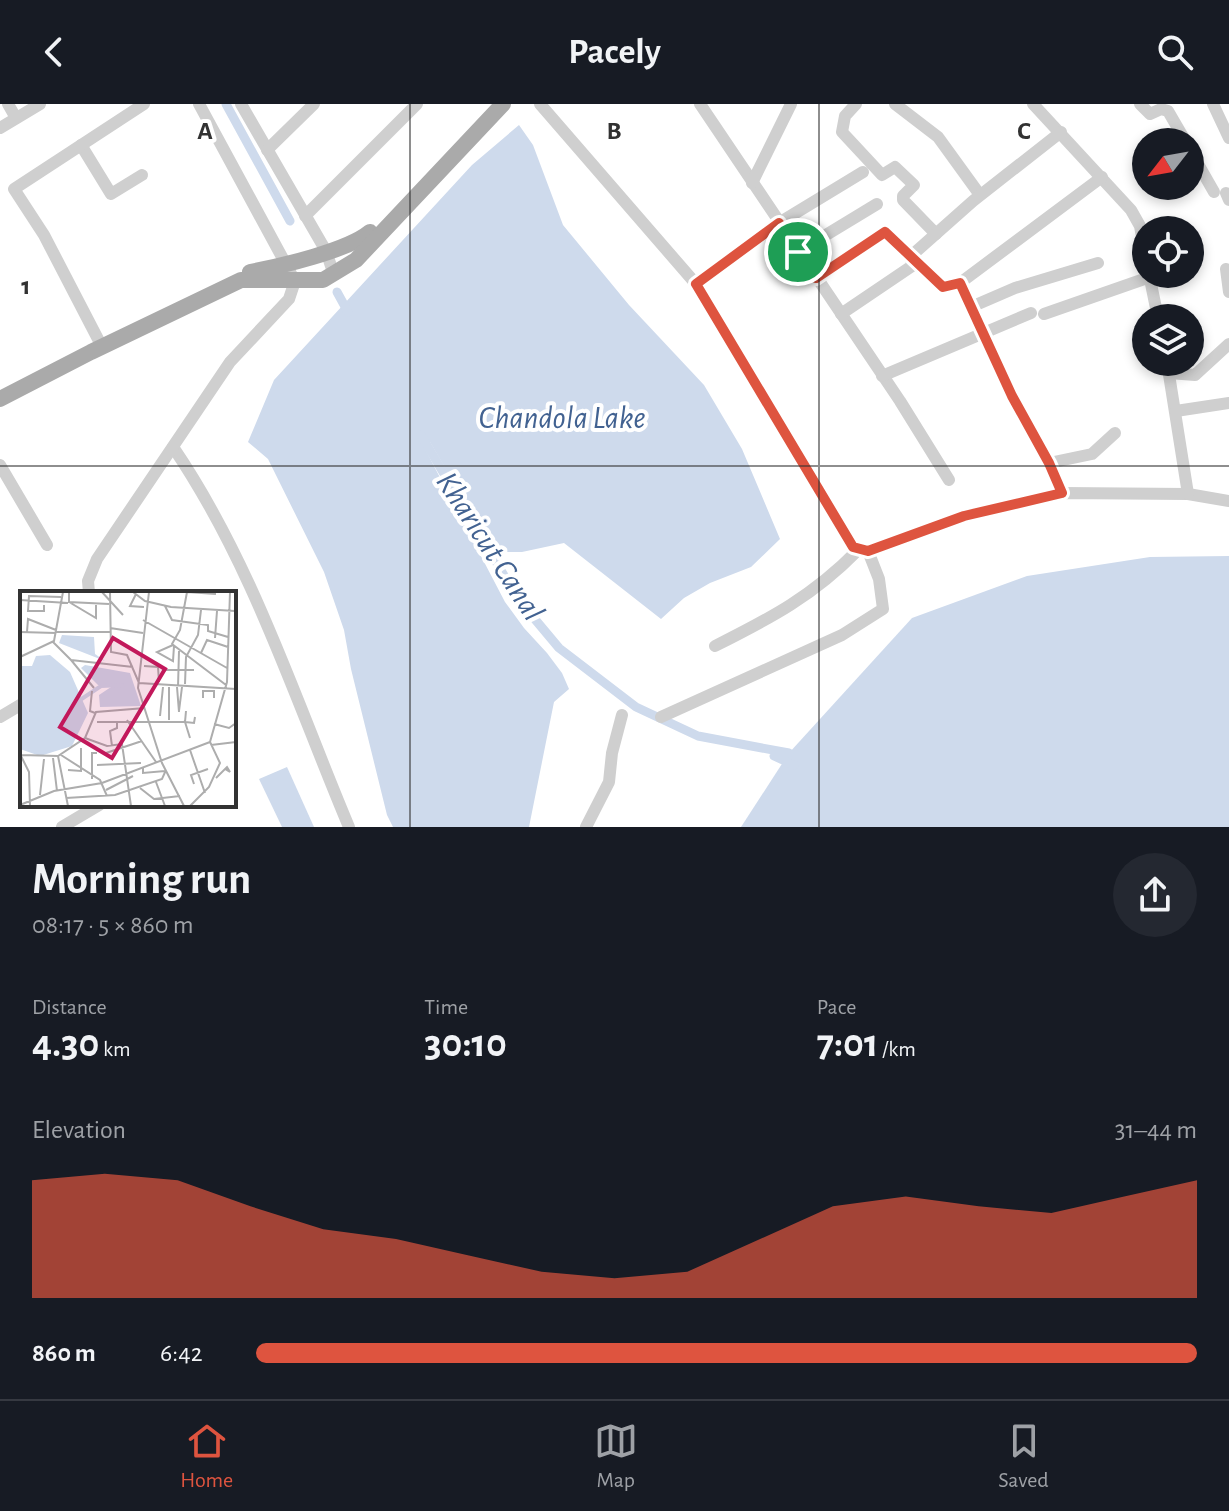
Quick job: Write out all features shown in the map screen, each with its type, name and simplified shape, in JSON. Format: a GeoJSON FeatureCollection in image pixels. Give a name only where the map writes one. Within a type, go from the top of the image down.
{"type":"FeatureCollection","features":[{"type":"Feature","properties":{"kind":"main road"},"geometry":{"type":"LineString","coordinates":[[0,392],[238,274],[358,243],[382,222],[492,104]]}},
{"type":"Feature","properties":{"kind":"main road"},"geometry":{"type":"LineString","coordinates":[[0,399],[241,280],[323,280],[334,275],[356,260],[503,104]]}},
{"type":"Feature","properties":{"kind":"street"},"geometry":{"type":"LineString","coordinates":[[8,104],[16,118]]}},
{"type":"Feature","properties":{"kind":"street"},"geometry":{"type":"LineString","coordinates":[[0,128],[40,104]]}},
{"type":"Feature","properties":{"kind":"street"},"geometry":{"type":"LineString","coordinates":[[99,341],[44,235],[14,189],[144,104]]}},
{"type":"Feature","properties":{"kind":"street"},"geometry":{"type":"LineString","coordinates":[[89,591],[88,581],[97,559],[230,362],[289,299],[295,281],[199,104]]}},
{"type":"Feature","properties":{"kind":"street"},"geometry":{"type":"LineString","coordinates":[[241,104],[326,251],[334,275]]}},
{"type":"Feature","properties":{"kind":"street"},"geometry":{"type":"LineString","coordinates":[[267,150],[314,104]]}},
{"type":"Feature","properties":{"kind":"street"},"geometry":{"type":"LineString","coordinates":[[305,216],[417,104]]}},
{"type":"Feature","properties":{"kind":"street"},"geometry":{"type":"LineString","coordinates":[[540,104],[696,284],[848,541],[863,551],[879,579],[883,609],[842,635],[661,717]]}},
{"type":"Feature","properties":{"kind":"street"},"geometry":{"type":"LineString","coordinates":[[716,104],[702,108],[949,480]]}},
{"type":"Feature","properties":{"kind":"street"},"geometry":{"type":"LineString","coordinates":[[752,183],[791,104]]}},
{"type":"Feature","properties":{"kind":"street"},"geometry":{"type":"LineString","coordinates":[[856,104],[845,116],[842,132],[882,175],[895,167],[914,185],[903,200],[936,234]]}},
{"type":"Feature","properties":{"kind":"street"},"geometry":{"type":"LineString","coordinates":[[895,104],[938,137],[980,195]]}},
{"type":"Feature","properties":{"kind":"street"},"geometry":{"type":"LineString","coordinates":[[1033,104],[1134,216]]}},
{"type":"Feature","properties":{"kind":"street"},"geometry":{"type":"LineString","coordinates":[[1140,104],[1150,114],[1161,109],[1168,111],[1178,128]]}},
{"type":"Feature","properties":{"kind":"street"},"geometry":{"type":"LineString","coordinates":[[1213,104],[1229,138]]}},
{"type":"Feature","properties":{"kind":"street"},"geometry":{"type":"LineString","coordinates":[[911,256],[980,195],[1061,132]]}},
{"type":"Feature","properties":{"kind":"street"},"geometry":{"type":"LineString","coordinates":[[81,145],[111,194],[142,175]]}},
{"type":"Feature","properties":{"kind":"street"},"geometry":{"type":"LineString","coordinates":[[1204,169],[1223,195]]}},
{"type":"Feature","properties":{"kind":"street"},"geometry":{"type":"LineString","coordinates":[[696,284],[779,223],[863,172]]}},
{"type":"Feature","properties":{"kind":"street"},"geometry":{"type":"LineString","coordinates":[[816,278],[885,232],[943,287],[960,283],[1102,177]]}},
{"type":"Feature","properties":{"kind":"street"},"geometry":{"type":"LineString","coordinates":[[798,252],[877,204]]}},
{"type":"Feature","properties":{"kind":"street"},"geometry":{"type":"LineString","coordinates":[[841,314],[912,266],[911,256]]}},
{"type":"Feature","properties":{"kind":"street"},"geometry":{"type":"LineString","coordinates":[[971,307],[1015,288],[1098,263]]}},
{"type":"Feature","properties":{"kind":"street"},"geometry":{"type":"LineString","coordinates":[[1226,269],[1229,292]]}},
{"type":"Feature","properties":{"kind":"street"},"geometry":{"type":"LineString","coordinates":[[882,376],[1038,314],[1132,282]]}},
{"type":"Feature","properties":{"kind":"street"},"geometry":{"type":"LineString","coordinates":[[960,283],[1012,396],[1062,493]]}},
{"type":"Feature","properties":{"kind":"street"},"geometry":{"type":"LineString","coordinates":[[1204,367],[1229,344]]}},
{"type":"Feature","properties":{"kind":"street"},"geometry":{"type":"LineString","coordinates":[[1169,376],[1188,494]]}},
{"type":"Feature","properties":{"kind":"street"},"geometry":{"type":"LineString","coordinates":[[1176,411],[1229,403]]}},
{"type":"Feature","properties":{"kind":"street"},"geometry":{"type":"LineString","coordinates":[[1049,463],[1092,454],[1115,433]]}},
{"type":"Feature","properties":{"kind":"street"},"geometry":{"type":"LineString","coordinates":[[173,447],[199,485],[245,576],[287,671],[349,827]]}},
{"type":"Feature","properties":{"kind":"street"},"geometry":{"type":"LineString","coordinates":[[0,465],[47,545]]}},
{"type":"Feature","properties":{"kind":"street"},"geometry":{"type":"LineString","coordinates":[[715,646],[779,614],[863,551],[964,516],[1062,493],[1188,494],[1229,501]]}},
{"type":"Feature","properties":{"kind":"street"},"geometry":{"type":"LineString","coordinates":[[0,717],[20,705]]}},
{"type":"Feature","properties":{"kind":"street"},"geometry":{"type":"LineString","coordinates":[[586,827],[609,782],[612,753],[622,715]]}},
{"type":"Feature","properties":{"kind":"street"},"geometry":{"type":"LineString","coordinates":[[62,827],[96,807]]}},
{"type":"Feature","properties":{"kind":"water","name":"Chandola Lake"},"geometry":{"type":"Polygon","coordinates":[[[519,125],[533,145],[563,225],[629,305],[704,385],[742,449],[780,539],[751,567],[710,583],[684,598],[661,619],[564,543],[522,552],[502,552],[485,536],[430,442],[423,445],[505,602],[562,673],[569,689],[554,702],[529,827],[393,827],[387,815],[344,630],[324,572],[268,459],[248,442],[274,380],[472,165],[519,125]]]}},
{"type":"Feature","properties":{"kind":"water"},"geometry":{"type":"Polygon","coordinates":[[[1229,556],[1229,827],[741,827],[789,753],[912,618],[1027,576],[1150,557],[1229,556]]]}},
{"type":"Feature","properties":{"kind":"water"},"geometry":{"type":"Polygon","coordinates":[[[287,767],[314,827],[282,827],[259,779],[287,767]]]}},
{"type":"Feature","properties":{"kind":"waterway","name":"Kharicut Canal"},"geometry":{"type":"LineString","coordinates":[[226,104],[290,221]]}},
{"type":"Feature","properties":{"kind":"waterway","name":"Kharicut Canal"},"geometry":{"type":"LineString","coordinates":[[337,292],[348,312]]}},
{"type":"Feature","properties":{"kind":"waterway","name":"Kharicut Canal"},"geometry":{"type":"LineString","coordinates":[[421,435],[518,599],[559,648],[636,707],[698,736],[789,753],[774,756],[794,765]]}},
{"type":"Feature","properties":{"kind":"route"},"geometry":{"type":"LineString","coordinates":[[779,223],[798,252],[816,278],[885,232],[943,287],[960,283],[1012,396],[1062,493],[964,516],[868,551],[853,547],[696,284],[779,223]]}}]}
